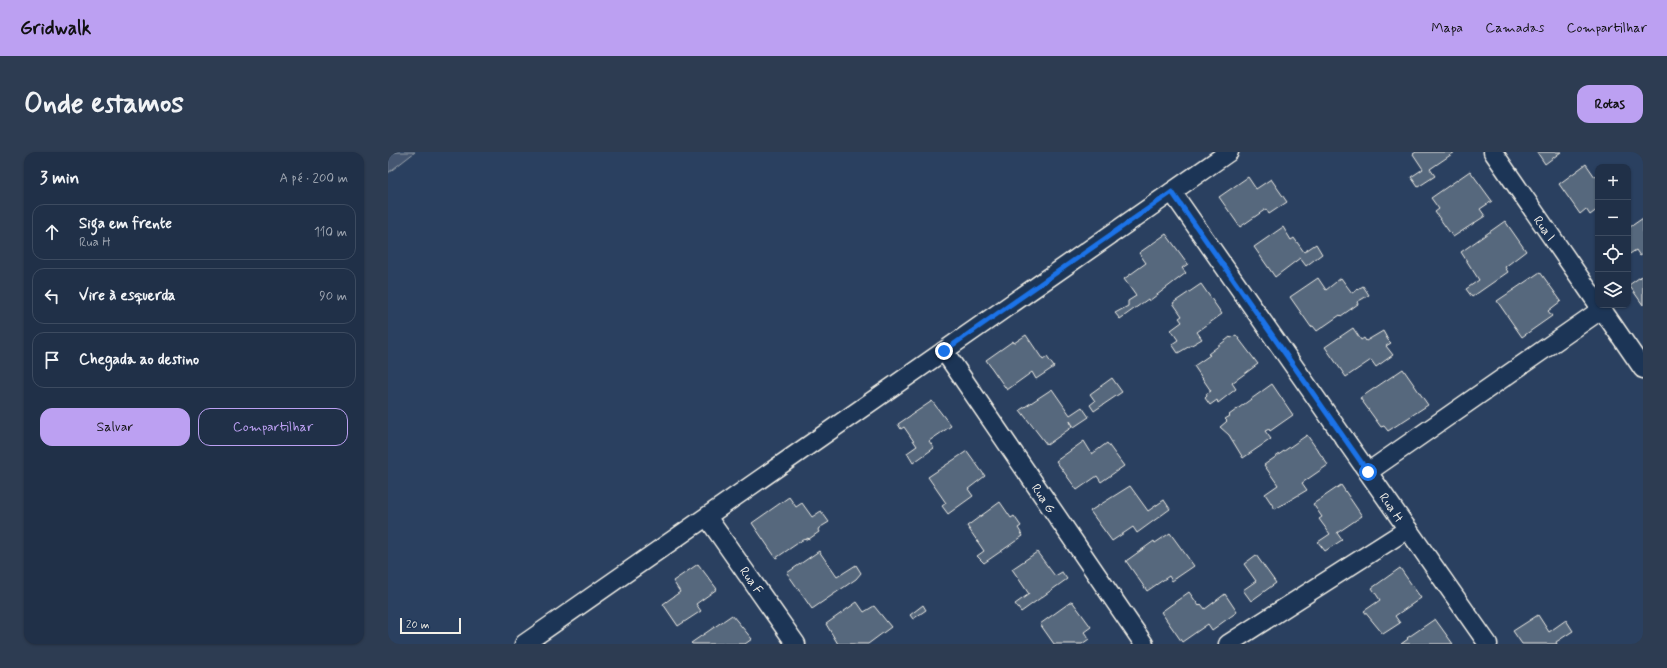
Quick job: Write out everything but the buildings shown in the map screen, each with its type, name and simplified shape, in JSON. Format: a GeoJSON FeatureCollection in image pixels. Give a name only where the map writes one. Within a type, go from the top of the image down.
{"type":"FeatureCollection","features":[{"type":"Feature","properties":{"kind":"street"},"geometry":{"type":"LineString","coordinates":[[524,644],[1229,152]]}},
{"type":"Feature","properties":{"kind":"street","name":"Rua I"},"geometry":{"type":"LineString","coordinates":[[1492,152],[1595,300]]}},
{"type":"Feature","properties":{"kind":"street","name":"Rua H"},"geometry":{"type":"LineString","coordinates":[[1172,192],[1488,644]]}},
{"type":"Feature","properties":{"kind":"street"},"geometry":{"type":"LineString","coordinates":[[1368,472],[1596,308]]}},
{"type":"Feature","properties":{"kind":"street","name":"Rua I"},"geometry":{"type":"LineString","coordinates":[[1600,308],[1642,365]]}},
{"type":"Feature","properties":{"kind":"street","name":"Rua G"},"geometry":{"type":"LineString","coordinates":[[944,351],[1144,644]]}},
{"type":"Feature","properties":{"kind":"street","name":"Rua F"},"geometry":{"type":"LineString","coordinates":[[707,516],[796,644]]}},
{"type":"Feature","properties":{"kind":"street"},"geometry":{"type":"LineString","coordinates":[[1228,644],[1408,529]]}},
{"type":"Feature","properties":{"kind":"shaded area"},"geometry":{"type":"Polygon","coordinates":[[[388,152],[415,152],[388,173],[388,152]]]}},
{"type":"Feature","properties":{"kind":"route"},"geometry":{"type":"LineString","coordinates":[[944,351],[1172,192],[1368,472]]}}]}
